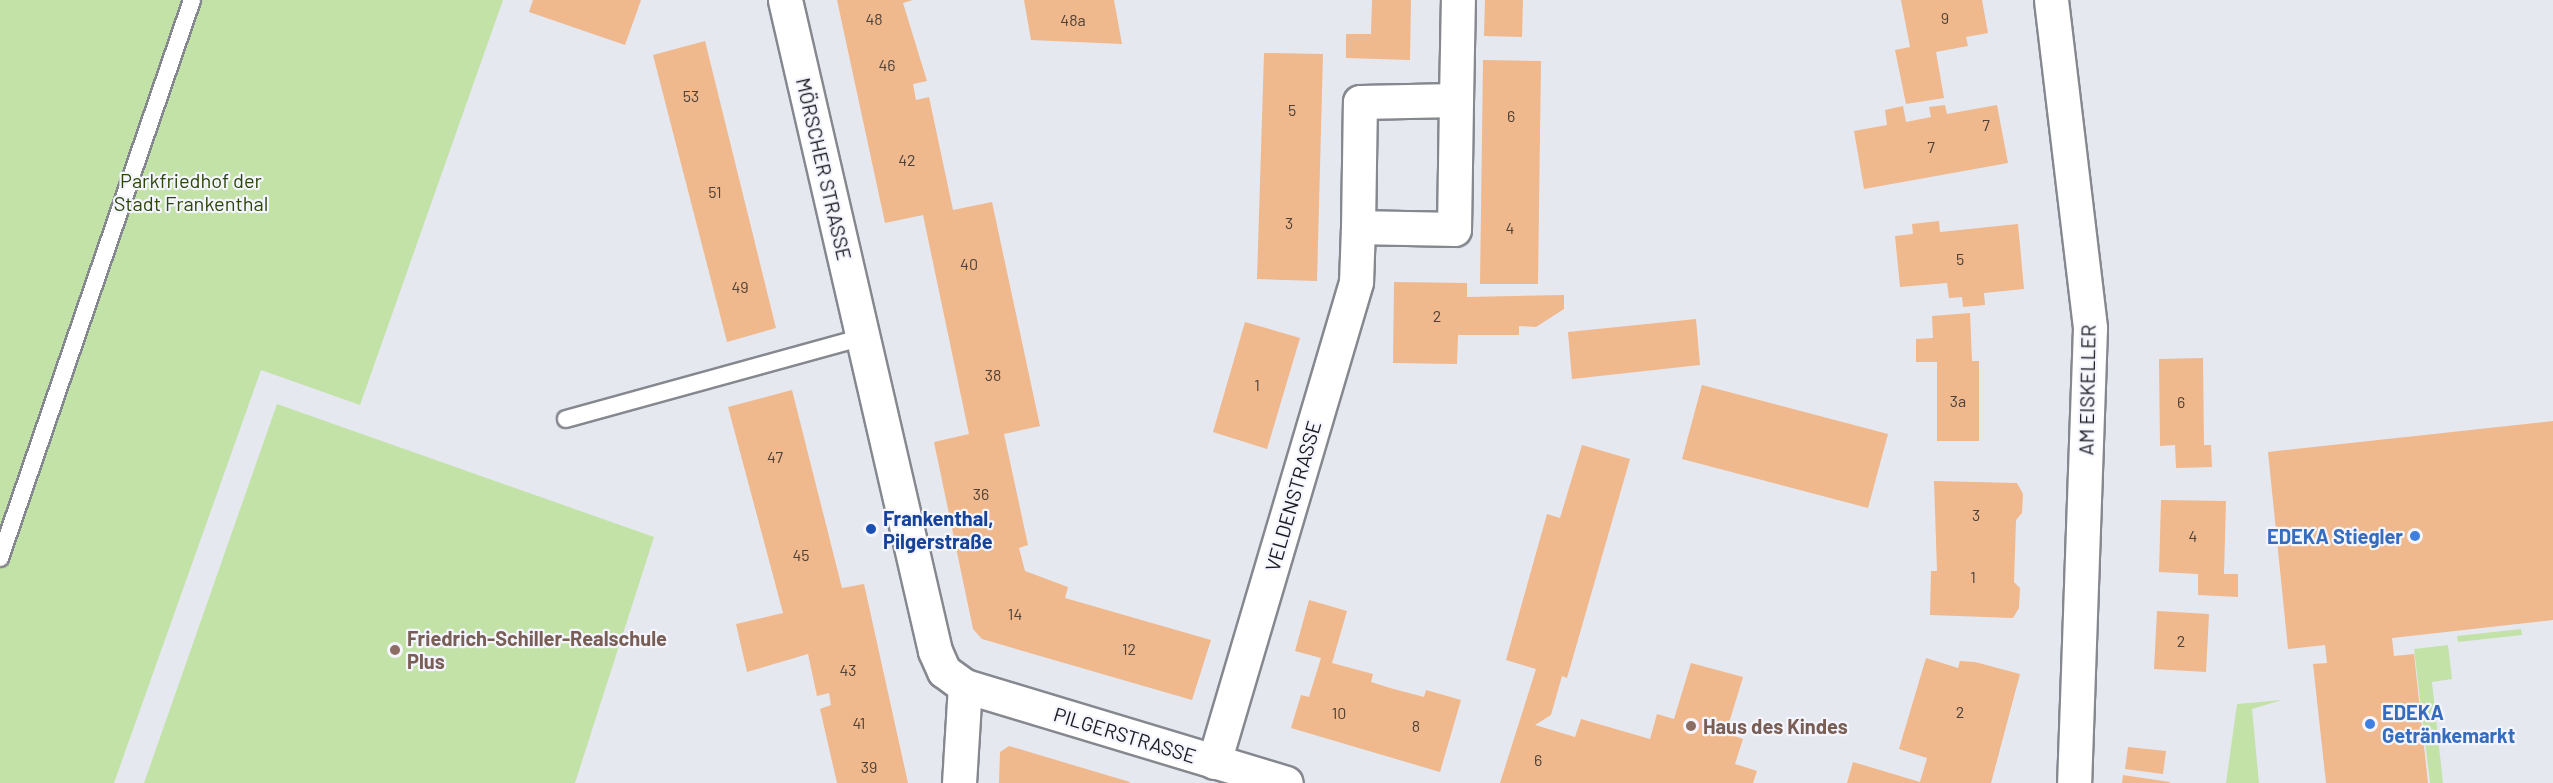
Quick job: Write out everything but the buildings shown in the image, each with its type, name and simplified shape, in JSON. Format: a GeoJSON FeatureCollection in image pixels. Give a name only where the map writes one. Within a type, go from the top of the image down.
{"type":"FeatureCollection","features":[{"type":"Feature","properties":{"kind":"street","name":"MÖRSCHER STRASSE"},"geometry":{"type":"LineString","coordinates":[[785,0],[935,651],[945,671],[965,686]]}},
{"type":"Feature","properties":{"kind":"street"},"geometry":{"type":"LineString","coordinates":[[1358,227],[1454,229],[1458,0]]}},
{"type":"Feature","properties":{"kind":"street","name":"AM EISKELLER"},"geometry":{"type":"LineString","coordinates":[[2051,0],[2090,328],[2074,783]]}},
{"type":"Feature","properties":{"kind":"street","name":"VELDENSTRASSE"},"geometry":{"type":"LineString","coordinates":[[1214,762],[1356,282],[1360,102],[1456,100]]}},
{"type":"Feature","properties":{"kind":"street"},"geometry":{"type":"LineString","coordinates":[[959,783],[965,686]]}},
{"type":"Feature","properties":{"kind":"street","name":"PILGERSTRASSE"},"geometry":{"type":"LineString","coordinates":[[965,686],[1286,783]]}},
{"type":"Feature","properties":{"kind":"lane"},"geometry":{"type":"LineString","coordinates":[[0,558],[192,0]]}},
{"type":"Feature","properties":{"kind":"lane"},"geometry":{"type":"LineString","coordinates":[[566,419],[864,337]]}},
{"type":"Feature","properties":{"kind":"green space","name":"Parkfriedhof der Stadt Frankenthal"},"geometry":{"type":"Polygon","coordinates":[[[0,0],[503,0],[360,405],[261,370],[114,783],[0,783],[0,0]]]}},
{"type":"Feature","properties":{"kind":"green space","name":"Friedrich-Schiller-Realschule Plus"},"geometry":{"type":"Polygon","coordinates":[[[277,404],[654,537],[575,783],[144,783],[277,404]]]}},
{"type":"Feature","properties":{"kind":"green space"},"geometry":{"type":"Polygon","coordinates":[[[2521,629],[2522,635],[2458,642],[2457,636],[2521,629]]]}},
{"type":"Feature","properties":{"kind":"green space"},"geometry":{"type":"Polygon","coordinates":[[[2448,645],[2452,679],[2432,682],[2443,783],[2430,783],[2414,649],[2448,645]]]}},
{"type":"Feature","properties":{"kind":"green space"},"geometry":{"type":"Polygon","coordinates":[[[2282,700],[2252,709],[2259,783],[2226,783],[2237,704],[2282,700]]]}},
{"type":"Feature","properties":{"kind":"place","name":"Frankenthal, Pilgerstraße"},"geometry":{"type":"Point","coordinates":[871,529]}},
{"type":"Feature","properties":{"kind":"place","name":"EDEKA Stiegler"},"geometry":{"type":"Point","coordinates":[2415,536]}},
{"type":"Feature","properties":{"kind":"place","name":"Friedrich-Schiller-Realschule Plus"},"geometry":{"type":"Point","coordinates":[395,650]}},
{"type":"Feature","properties":{"kind":"place","name":"EDEKA Getränkemarkt"},"geometry":{"type":"Point","coordinates":[2370,724]}},
{"type":"Feature","properties":{"kind":"place","name":"Haus des Kindes"},"geometry":{"type":"Point","coordinates":[1691,726]}}]}
